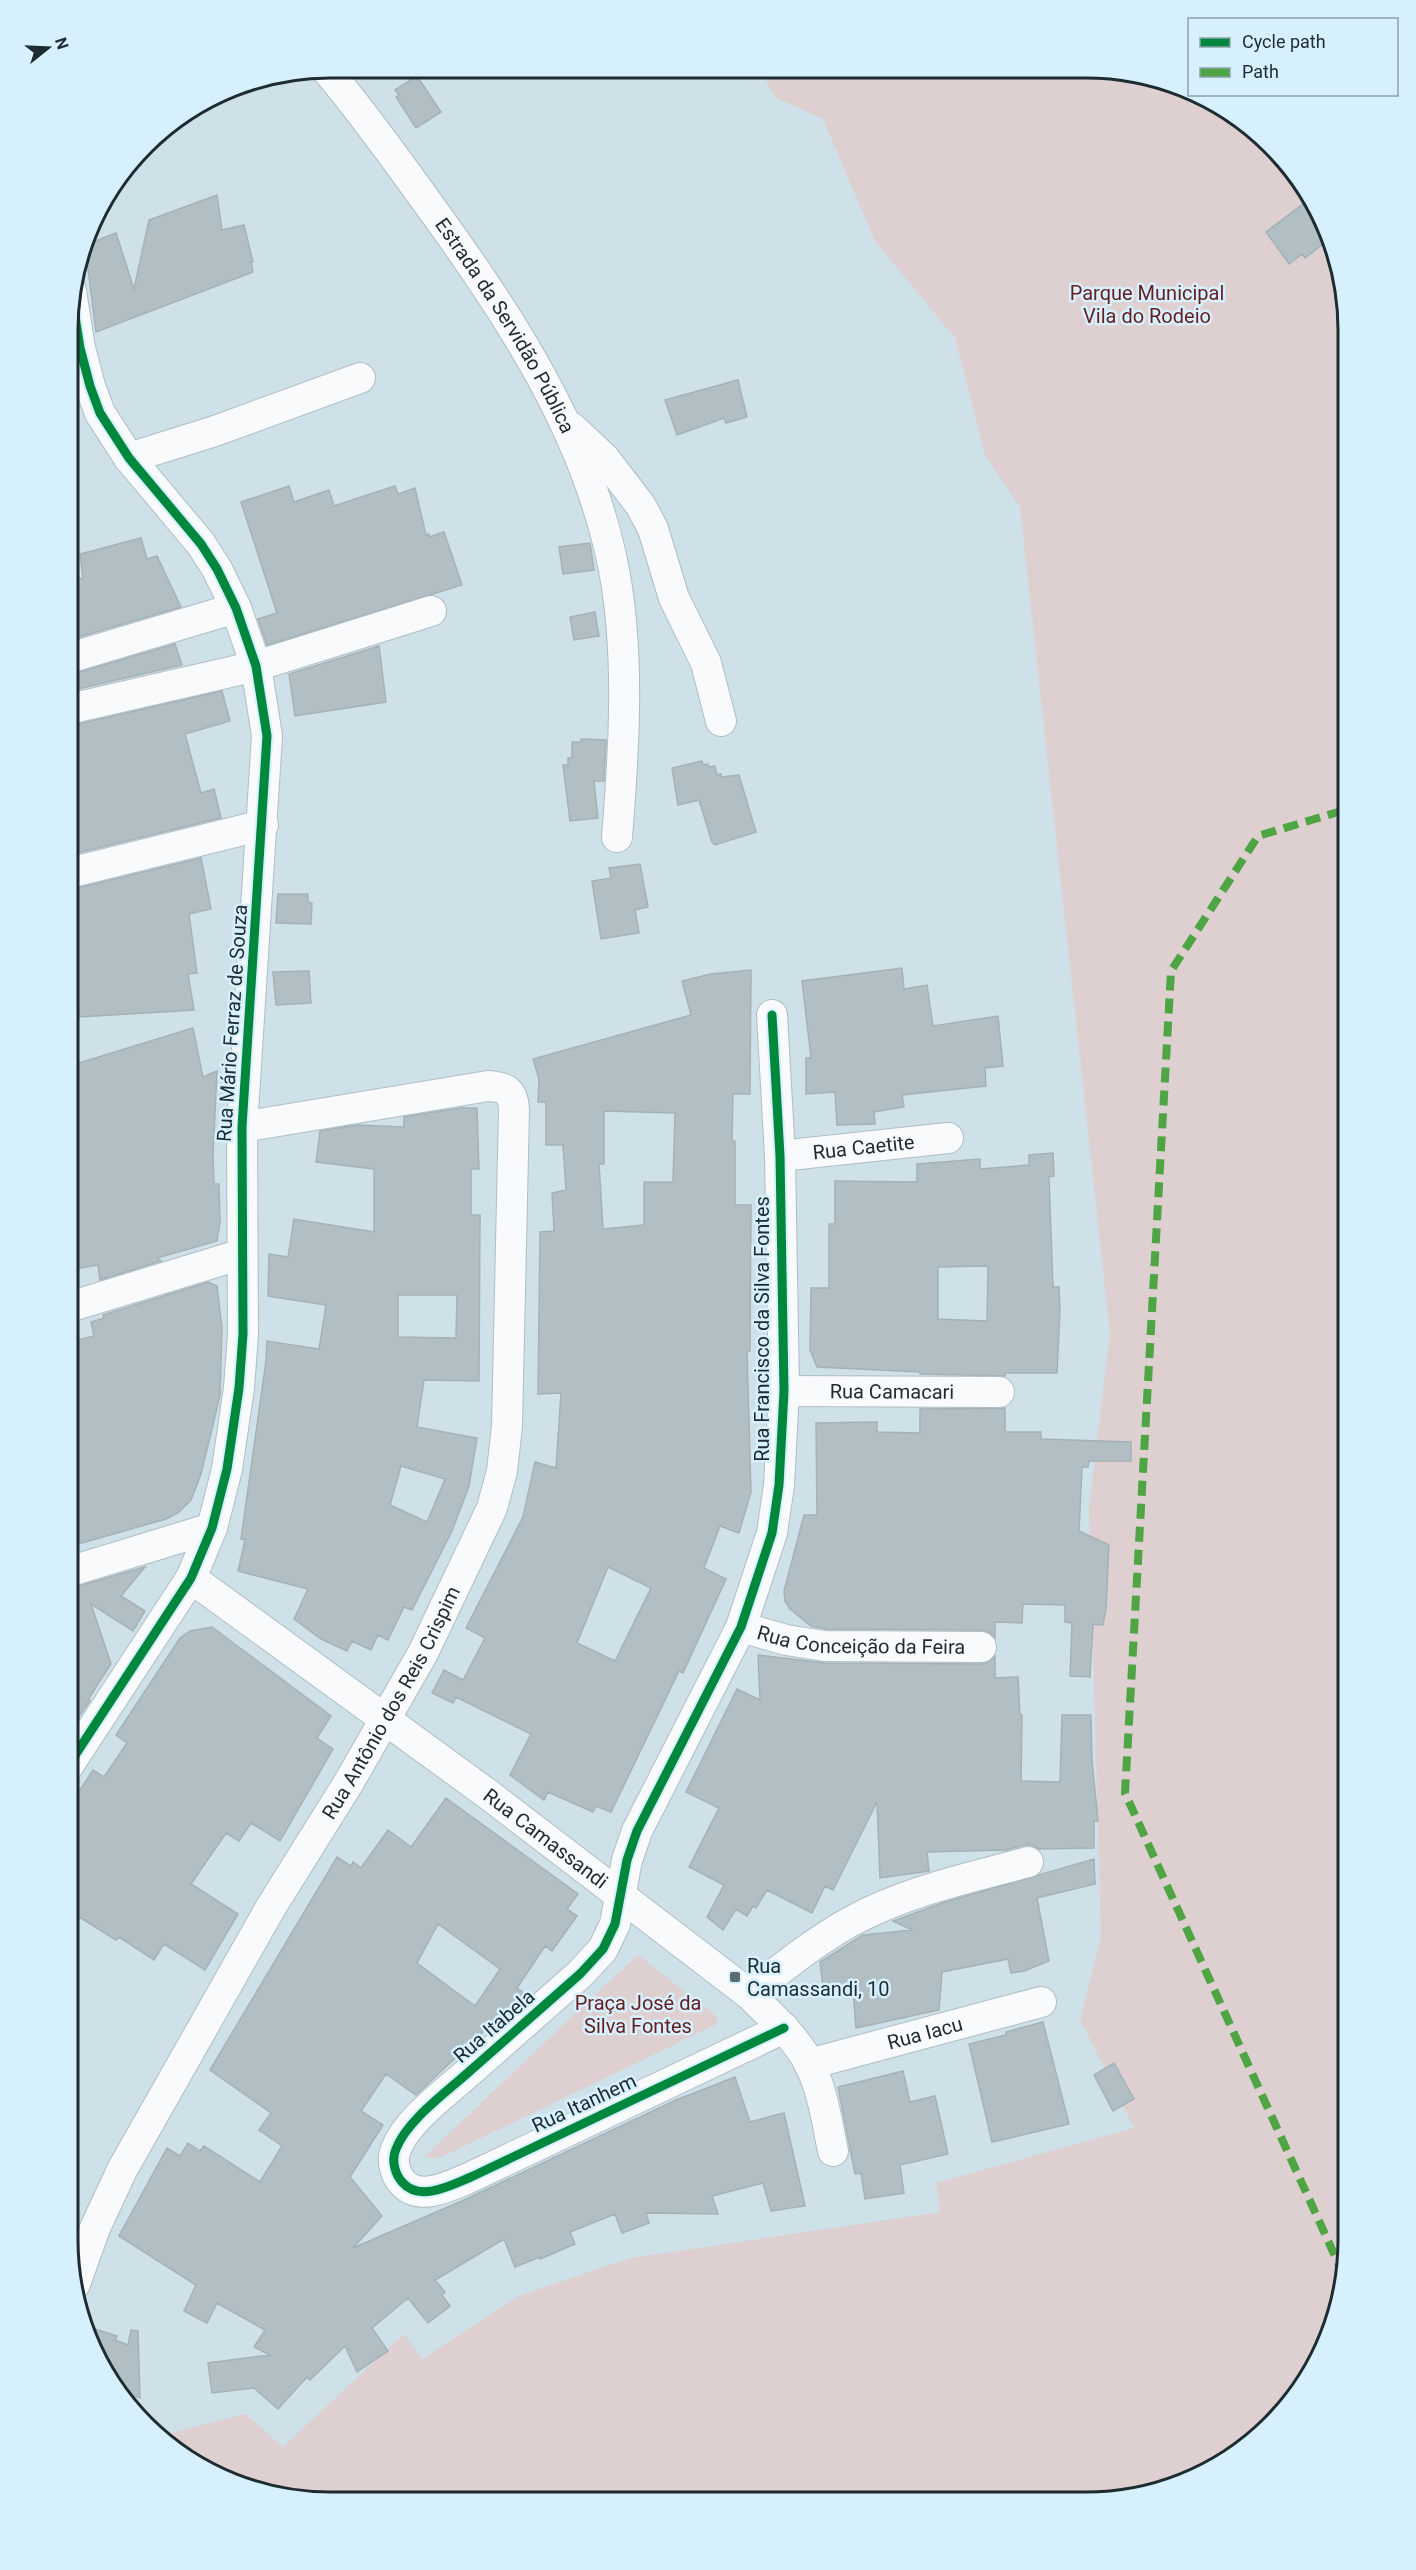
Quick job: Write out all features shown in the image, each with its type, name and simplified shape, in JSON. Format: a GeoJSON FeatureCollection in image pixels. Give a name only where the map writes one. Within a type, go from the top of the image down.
{"type":"FeatureCollection","features":[{"type":"Feature","properties":{"kind":"street","name":"Estrada da Servidão Pública"},"geometry":{"type":"LineString","coordinates":[[332,78],[382,140],[474,267],[540,374],[567,425],[605,459],[641,506],[653,529],[674,598],[706,663],[721,721]]}},
{"type":"Feature","properties":{"kind":"street","name":"Rua Mário Ferraz de Souza"},"geometry":{"type":"LineString","coordinates":[[78,335],[90,386],[100,413],[129,458],[201,544],[217,569],[236,608],[255,666],[267,736],[242,1126],[243,1334],[239,1388],[227,1469],[212,1528],[191,1578],[78,1751]]}},
{"type":"Feature","properties":{"kind":"street"},"geometry":{"type":"LineString","coordinates":[[129,458],[360,378]]}},
{"type":"Feature","properties":{"kind":"street"},"geometry":{"type":"LineString","coordinates":[[567,425],[604,525],[622,621],[621,782],[617,837]]}},
{"type":"Feature","properties":{"kind":"street"},"geometry":{"type":"LineString","coordinates":[[78,655],[236,608]]}},
{"type":"Feature","properties":{"kind":"street"},"geometry":{"type":"LineString","coordinates":[[78,707],[255,666],[431,611]]}},
{"type":"Feature","properties":{"kind":"street"},"geometry":{"type":"LineString","coordinates":[[78,871],[263,825]]}},
{"type":"Feature","properties":{"kind":"street","name":"Rua Francisco da Silva Fontes"},"geometry":{"type":"LineString","coordinates":[[622,1898],[627,1860],[637,1830],[741,1627],[772,1533],[779,1485],[784,1391],[780,1155],[772,1015]]}},
{"type":"Feature","properties":{"kind":"street","name":"Rua Antônio dos Reis Crispim"},"geometry":{"type":"LineString","coordinates":[[80,2270],[95,2228],[122,2170],[271,1907],[423,1653],[492,1508],[502,1471],[507,1426],[514,1109],[510,1092],[503,1087],[488,1086],[242,1126]]}},
{"type":"Feature","properties":{"kind":"street","name":"Rua Caetite"},"geometry":{"type":"LineString","coordinates":[[780,1155],[948,1138]]}},
{"type":"Feature","properties":{"kind":"street"},"geometry":{"type":"LineString","coordinates":[[78,1304],[242,1254]]}},
{"type":"Feature","properties":{"kind":"street","name":"Rua Camacari"},"geometry":{"type":"LineString","coordinates":[[784,1391],[999,1392]]}},
{"type":"Feature","properties":{"kind":"street"},"geometry":{"type":"LineString","coordinates":[[78,1569],[212,1528]]}},
{"type":"Feature","properties":{"kind":"street","name":"Rua Camassandi"},"geometry":{"type":"LineString","coordinates":[[191,1578],[489,1795],[749,1994],[784,2028],[809,2064],[821,2095],[833,2151]]}},
{"type":"Feature","properties":{"kind":"street","name":"Rua Conceição da Feira"},"geometry":{"type":"LineString","coordinates":[[741,1627],[786,1640],[825,1646],[981,1647]]}},
{"type":"Feature","properties":{"kind":"street"},"geometry":{"type":"LineString","coordinates":[[749,1994],[820,1942],[869,1912],[924,1892],[1028,1862]]}},
{"type":"Feature","properties":{"kind":"street","name":"Rua Itabela"},"geometry":{"type":"LineString","coordinates":[[398,2179],[394,2158],[396,2148],[418,2117],[580,1974],[603,1949],[615,1923],[622,1898]]}},
{"type":"Feature","properties":{"kind":"street","name":"Rua Iacu"},"geometry":{"type":"LineString","coordinates":[[809,2064],[1041,2002]]}},
{"type":"Feature","properties":{"kind":"street","name":"Rua Itanhem"},"geometry":{"type":"LineString","coordinates":[[398,2179],[406,2187],[414,2190],[440,2190],[784,2028]]}},
{"type":"Feature","properties":{"kind":"green space","name":"Parque Municipal Vila do Rodeio"},"geometry":{"type":"Polygon","coordinates":[[[764,78],[1086,78],[1119,80],[1167,91],[1226,120],[1264,152],[1296,190],[1325,249],[1336,297],[1338,330],[1338,2240],[1333,2289],[1325,2321],[1304,2366],[1286,2393],[1264,2418],[1226,2450],[1212,2458],[1167,2479],[1135,2487],[1086,2492],[330,2492],[281,2487],[249,2479],[219,2466],[190,2450],[169,2433],[246,2414],[283,2447],[404,2334],[422,2359],[519,2296],[631,2258],[940,2212],[936,2183],[1134,2128],[1080,2019],[1101,1937],[1089,1507],[1110,1334],[1020,507],[985,456],[955,338],[875,241],[823,119],[775,97],[764,78]]]}},
{"type":"Feature","properties":{"kind":"green space","name":"Praça José da Silva Fontes"},"geometry":{"type":"Polygon","coordinates":[[[636,1956],[640,1956],[717,2017],[717,2024],[448,2154],[435,2159],[425,2156],[636,1956]]]}},
{"type":"Feature","properties":{"kind":"building"},"geometry":{"type":"Polygon","coordinates":[[[414,78],[418,78],[441,112],[416,128],[396,97],[399,95],[395,90],[414,78]]]}},
{"type":"Feature","properties":{"kind":"building"},"geometry":{"type":"Polygon","coordinates":[[[217,195],[222,230],[244,225],[253,262],[251,262],[253,272],[96,332],[87,264],[94,242],[116,233],[134,289],[149,220],[217,195]]]}},
{"type":"Feature","properties":{"kind":"building"},"geometry":{"type":"Polygon","coordinates":[[[1304,204],[1323,244],[1305,258],[1302,254],[1289,264],[1266,232],[1304,204]]]}},
{"type":"Feature","properties":{"kind":"building"},"geometry":{"type":"Polygon","coordinates":[[[738,380],[747,417],[726,423],[724,418],[677,435],[665,400],[738,380]]]}},
{"type":"Feature","properties":{"kind":"building"},"geometry":{"type":"Polygon","coordinates":[[[289,486],[294,502],[329,490],[334,506],[395,486],[398,494],[415,488],[426,535],[429,534],[429,537],[444,532],[462,585],[267,645],[258,619],[277,613],[241,502],[289,486]]]}},
{"type":"Feature","properties":{"kind":"building"},"geometry":{"type":"Polygon","coordinates":[[[141,538],[147,559],[157,556],[181,607],[78,637],[78,579],[83,578],[80,554],[141,538]]]}},
{"type":"Feature","properties":{"kind":"building"},"geometry":{"type":"Polygon","coordinates":[[[590,543],[594,570],[563,574],[559,547],[590,543]]]}},
{"type":"Feature","properties":{"kind":"building"},"geometry":{"type":"Polygon","coordinates":[[[595,612],[599,636],[574,640],[570,617],[595,612]]]}},
{"type":"Feature","properties":{"kind":"building"},"geometry":{"type":"Polygon","coordinates":[[[175,644],[182,665],[78,689],[78,672],[175,644]]]}},
{"type":"Feature","properties":{"kind":"building"},"geometry":{"type":"Polygon","coordinates":[[[379,646],[386,702],[295,716],[289,674],[379,646]]]}},
{"type":"Feature","properties":{"kind":"building"},"geometry":{"type":"Polygon","coordinates":[[[222,691],[230,721],[185,734],[201,793],[214,789],[221,818],[78,853],[78,724],[222,691]]]}},
{"type":"Feature","properties":{"kind":"building"},"geometry":{"type":"Polygon","coordinates":[[[581,739],[606,740],[604,781],[594,781],[598,818],[570,821],[563,765],[568,765],[568,758],[572,758],[572,742],[581,742],[581,739]]]}},
{"type":"Feature","properties":{"kind":"building"},"geometry":{"type":"Polygon","coordinates":[[[702,761],[703,765],[715,766],[717,775],[721,774],[721,777],[739,775],[756,832],[715,845],[712,842],[699,800],[678,805],[672,768],[702,761]]]}},
{"type":"Feature","properties":{"kind":"building"},"geometry":{"type":"Polygon","coordinates":[[[201,858],[211,909],[189,914],[197,973],[188,974],[194,1010],[79,1017],[78,888],[201,858]]]}},
{"type":"Feature","properties":{"kind":"building"},"geometry":{"type":"Polygon","coordinates":[[[640,864],[648,907],[635,910],[639,933],[601,939],[592,881],[611,878],[609,868],[640,864]]]}},
{"type":"Feature","properties":{"kind":"building"},"geometry":{"type":"Polygon","coordinates":[[[278,894],[308,894],[308,902],[312,903],[311,924],[276,923],[278,894]]]}},
{"type":"Feature","properties":{"kind":"building"},"geometry":{"type":"Polygon","coordinates":[[[902,968],[904,989],[927,985],[933,1026],[998,1016],[1003,1066],[985,1068],[986,1086],[902,1095],[904,1107],[874,1112],[875,1124],[837,1125],[835,1092],[806,1094],[806,1058],[811,1058],[802,981],[902,968]]]}},
{"type":"Feature","properties":{"kind":"building"},"geometry":{"type":"Polygon","coordinates":[[[751,970],[750,1094],[733,1094],[732,1141],[735,1141],[735,1205],[751,1205],[750,1351],[747,1351],[751,1492],[739,1533],[720,1526],[704,1568],[726,1579],[683,1673],[679,1671],[611,1812],[596,1806],[593,1812],[548,1792],[544,1800],[510,1775],[531,1734],[456,1697],[453,1703],[432,1693],[444,1670],[463,1680],[485,1638],[466,1628],[523,1517],[535,1462],[556,1468],[561,1393],[538,1394],[540,1232],[554,1231],[552,1193],[566,1190],[563,1145],[546,1145],[546,1102],[538,1102],[539,1079],[533,1059],[691,1015],[682,981],[711,974],[751,970]],[[604,1111],[604,1164],[599,1164],[603,1229],[644,1225],[644,1182],[673,1182],[675,1113],[604,1111]],[[608,1567],[577,1643],[615,1661],[651,1588],[608,1567]]]}},
{"type":"Feature","properties":{"kind":"building"},"geometry":{"type":"Polygon","coordinates":[[[309,971],[311,1003],[276,1005],[273,972],[309,971]]]}},
{"type":"Feature","properties":{"kind":"building"},"geometry":{"type":"Polygon","coordinates":[[[193,1028],[203,1077],[217,1071],[213,1155],[214,1184],[219,1184],[220,1222],[217,1241],[157,1258],[161,1261],[100,1280],[98,1265],[78,1268],[78,1063],[193,1028]]]}},
{"type":"Feature","properties":{"kind":"building"},"geometry":{"type":"Polygon","coordinates":[[[460,1108],[477,1108],[479,1169],[471,1169],[471,1215],[480,1215],[479,1381],[424,1380],[417,1427],[477,1438],[469,1486],[452,1531],[412,1610],[404,1607],[388,1640],[378,1635],[371,1650],[352,1641],[347,1651],[321,1639],[294,1619],[308,1589],[238,1571],[245,1540],[241,1539],[267,1341],[319,1349],[326,1305],[268,1296],[269,1254],[288,1257],[294,1219],[374,1232],[374,1169],[316,1162],[320,1131],[357,1125],[404,1127],[404,1117],[460,1108]],[[398,1295],[398,1337],[456,1338],[457,1295],[398,1295]],[[401,1466],[390,1505],[427,1522],[445,1479],[401,1466]]]}},
{"type":"Feature","properties":{"kind":"building"},"geometry":{"type":"Polygon","coordinates":[[[1053,1153],[1054,1176],[1049,1177],[1053,1287],[1059,1287],[1060,1310],[1057,1373],[1005,1373],[1005,1376],[920,1374],[920,1372],[817,1367],[810,1350],[811,1288],[829,1288],[829,1224],[835,1224],[835,1181],[917,1182],[917,1164],[980,1159],[980,1169],[1029,1165],[1029,1155],[1053,1153]],[[988,1266],[938,1267],[938,1319],[987,1321],[988,1266]]]}},
{"type":"Feature","properties":{"kind":"building"},"geometry":{"type":"Polygon","coordinates":[[[208,1282],[217,1286],[222,1328],[220,1396],[201,1474],[191,1500],[178,1513],[166,1519],[78,1544],[78,1340],[94,1336],[91,1322],[104,1318],[103,1315],[208,1282]]]}},
{"type":"Feature","properties":{"kind":"building"},"geometry":{"type":"Polygon","coordinates":[[[1005,1408],[1005,1432],[1041,1432],[1041,1439],[1131,1442],[1131,1461],[1089,1461],[1088,1467],[1082,1467],[1079,1531],[1109,1545],[1106,1609],[1103,1625],[1093,1624],[1090,1677],[1070,1676],[1072,1623],[1065,1622],[1065,1605],[1023,1604],[1022,1623],[995,1622],[995,1638],[989,1632],[981,1630],[826,1629],[811,1626],[790,1609],[785,1601],[784,1591],[804,1515],[817,1515],[816,1423],[877,1422],[877,1432],[920,1433],[920,1409],[1005,1408]]]}},
{"type":"Feature","properties":{"kind":"building"},"geometry":{"type":"Polygon","coordinates":[[[145,1567],[121,1596],[145,1611],[133,1631],[91,1604],[111,1664],[78,1718],[78,1586],[145,1567]]]}},
{"type":"Feature","properties":{"kind":"building"},"geometry":{"type":"Polygon","coordinates":[[[212,1627],[331,1716],[317,1738],[333,1749],[280,1841],[251,1823],[239,1841],[226,1833],[191,1884],[238,1914],[205,1970],[164,1944],[154,1960],[119,1937],[116,1940],[78,1916],[78,1793],[93,1770],[104,1777],[127,1743],[116,1735],[180,1638],[190,1631],[212,1627]]]}},
{"type":"Feature","properties":{"kind":"building"},"geometry":{"type":"Polygon","coordinates":[[[758,1655],[825,1663],[981,1664],[989,1662],[995,1656],[995,1678],[1018,1677],[1020,1715],[1022,1715],[1021,1781],[1060,1782],[1062,1715],[1091,1715],[1092,1761],[1098,1821],[1094,1821],[1094,1848],[1039,1849],[1032,1845],[1024,1845],[1006,1850],[927,1852],[929,1871],[880,1878],[877,1802],[833,1890],[825,1886],[812,1913],[767,1890],[756,1908],[753,1906],[747,1916],[736,1909],[723,1930],[707,1917],[724,1885],[689,1867],[719,1808],[686,1792],[737,1689],[760,1700],[758,1655]]]}},
{"type":"Feature","properties":{"kind":"building"},"geometry":{"type":"Polygon","coordinates":[[[446,1798],[578,1894],[567,1909],[577,1916],[552,1951],[545,1946],[517,1988],[524,1993],[416,2095],[386,2074],[361,2111],[383,2125],[350,2177],[382,2216],[353,2248],[464,2200],[676,2100],[735,2077],[750,2122],[784,2113],[805,2206],[771,2211],[763,2183],[712,2196],[718,2214],[646,2213],[649,2223],[622,2233],[615,2214],[570,2232],[575,2244],[515,2267],[504,2239],[435,2280],[445,2292],[442,2295],[450,2306],[428,2323],[408,2298],[372,2328],[388,2351],[357,2372],[345,2346],[310,2380],[307,2377],[278,2409],[254,2388],[212,2393],[208,2363],[270,2355],[254,2347],[265,2330],[217,2303],[207,2323],[184,2311],[196,2285],[119,2236],[167,2148],[180,2156],[188,2143],[200,2151],[204,2146],[260,2182],[282,2146],[259,2130],[271,2113],[210,2070],[337,1857],[351,1866],[353,1862],[361,1868],[388,1830],[411,1847],[446,1798]],[[438,1924],[417,1963],[475,2006],[500,1969],[438,1924]]]}},
{"type":"Feature","properties":{"kind":"building"},"geometry":{"type":"Polygon","coordinates":[[[1094,1859],[1095,1884],[1037,1898],[1049,1961],[1024,1971],[1011,1973],[1008,1959],[942,1972],[939,2010],[856,2028],[853,1992],[824,1995],[820,1962],[863,1935],[912,1930],[893,1921],[942,1903],[1094,1859]]]}},
{"type":"Feature","properties":{"kind":"building"},"geometry":{"type":"Polygon","coordinates":[[[1043,2022],[1069,2124],[992,2142],[969,2044],[1006,2035],[1006,2032],[1043,2022]]]}},
{"type":"Feature","properties":{"kind":"building"},"geometry":{"type":"Polygon","coordinates":[[[1114,2063],[1134,2099],[1113,2111],[1094,2075],[1114,2063]]]}},
{"type":"Feature","properties":{"kind":"building"},"geometry":{"type":"Polygon","coordinates":[[[903,2071],[910,2102],[935,2096],[948,2154],[900,2165],[904,2193],[865,2199],[861,2173],[855,2174],[838,2087],[903,2071]]]}},
{"type":"Feature","properties":{"kind":"building"},"geometry":{"type":"Polygon","coordinates":[[[94,2329],[117,2336],[115,2340],[128,2345],[131,2330],[138,2331],[140,2398],[132,2395],[120,2380],[94,2329]]]}},
{"type":"Feature","properties":{"kind":"marked path"},"geometry":{"type":"LineString","coordinates":[[1337,2260],[1125,1793],[1171,971],[1258,836],[1338,812]]}},
{"type":"Feature","properties":{"kind":"cycle path"},"geometry":{"type":"LineString","coordinates":[[78,335],[90,386],[100,413],[129,458],[201,544],[217,569],[236,608],[256,666],[267,736],[242,1127],[243,1334],[239,1388],[227,1469],[212,1528],[191,1578],[78,1751]]}},
{"type":"Feature","properties":{"kind":"cycle path"},"geometry":{"type":"LineString","coordinates":[[772,1015],[780,1156],[784,1391],[779,1485],[772,1533],[741,1627],[637,1831],[627,1860],[615,1924],[603,1949],[580,1974],[418,2117],[401,2138],[396,2149],[394,2158],[396,2172],[400,2180],[410,2189],[427,2192],[446,2187],[784,2028]]}},
{"type":"Feature","properties":{"kind":"place","name":"Rua Camassandi, 10"},"geometry":{"type":"Point","coordinates":[735,1977]}}]}
